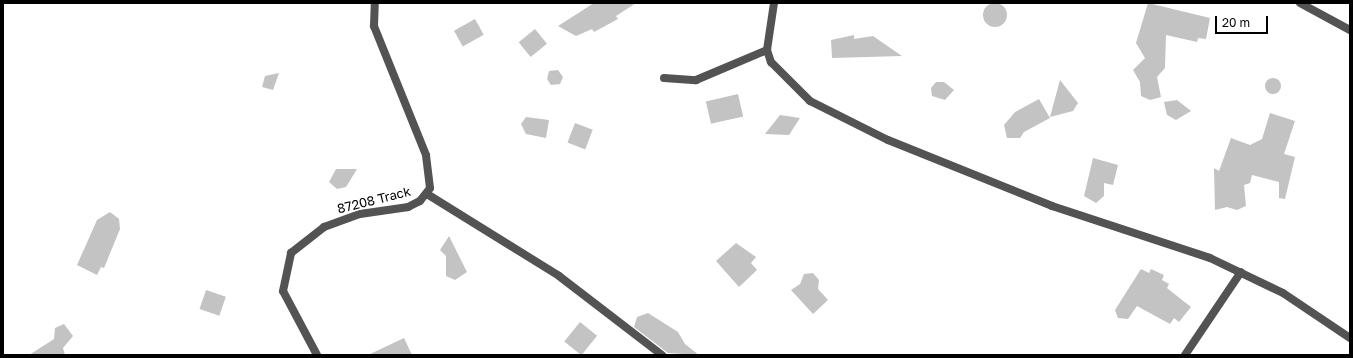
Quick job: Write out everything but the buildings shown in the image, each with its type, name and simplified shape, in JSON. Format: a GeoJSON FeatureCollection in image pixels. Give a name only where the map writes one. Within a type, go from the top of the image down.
{"type":"FeatureCollection","features":[{"type":"Feature","properties":{"kind":"street","name":"87208 Track"},"geometry":{"type":"LineString","coordinates":[[317,355],[283,291],[291,253],[308,236],[341,219],[408,207],[427,194],[431,177],[426,155],[374,26],[375,3]]}},
{"type":"Feature","properties":{"kind":"street"},"geometry":{"type":"LineString","coordinates":[[774,3],[767,50],[771,62],[810,101],[881,137],[1052,206],[1122,230],[1167,241],[1241,272],[1282,293],[1350,338]]}},
{"type":"Feature","properties":{"kind":"street"},"geometry":{"type":"LineString","coordinates":[[1300,3],[1350,30]]}},
{"type":"Feature","properties":{"kind":"street"},"geometry":{"type":"LineString","coordinates":[[664,78],[696,80],[767,50]]}},
{"type":"Feature","properties":{"kind":"street"},"geometry":{"type":"LineString","coordinates":[[427,194],[559,276],[662,355]]}},
{"type":"Feature","properties":{"kind":"street"},"geometry":{"type":"LineString","coordinates":[[1185,355],[1241,272]]}}]}
